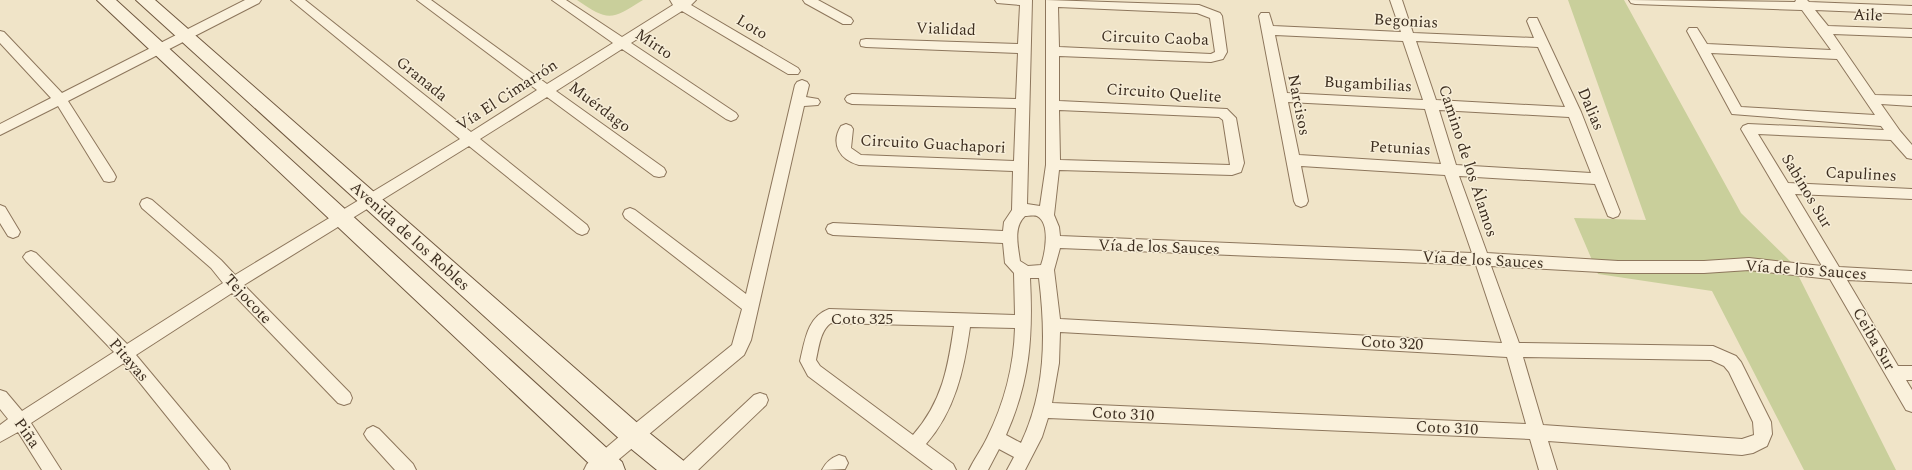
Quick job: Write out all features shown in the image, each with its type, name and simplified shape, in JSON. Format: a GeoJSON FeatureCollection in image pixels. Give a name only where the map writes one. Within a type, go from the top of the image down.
{"type":"FeatureCollection","features":[{"type":"Feature","properties":{"kind":"street","name":"Avenida de los Robles"},"geometry":{"type":"LineString","coordinates":[[106,0],[341,218],[603,467]]}},
{"type":"Feature","properties":{"kind":"street","name":"Avenida de los Robles"},"geometry":{"type":"LineString","coordinates":[[145,0],[633,435],[676,470]]}},
{"type":"Feature","properties":{"kind":"street"},"geometry":{"type":"LineString","coordinates":[[0,130],[255,0]]}},
{"type":"Feature","properties":{"kind":"street","name":"Granada"},"geometry":{"type":"LineString","coordinates":[[297,0],[582,229]]}},
{"type":"Feature","properties":{"kind":"street","name":"Muérdago"},"geometry":{"type":"LineString","coordinates":[[423,0],[659,172]]}},
{"type":"Feature","properties":{"kind":"street","name":"Mirto"},"geometry":{"type":"LineString","coordinates":[[558,0],[731,116]]}},
{"type":"Feature","properties":{"kind":"street"},"geometry":{"type":"LineString","coordinates":[[809,0],[847,21]]}},
{"type":"Feature","properties":{"kind":"street"},"geometry":{"type":"LineString","coordinates":[[1001,0],[1026,0],[1019,211],[1012,220],[1010,237],[1013,264],[1022,271],[1032,273],[1046,270]]}},
{"type":"Feature","properties":{"kind":"street","name":"Camino de los Álamos"},"geometry":{"type":"LineString","coordinates":[[1396,0],[1480,260],[1513,350],[1548,470]]}},
{"type":"Feature","properties":{"kind":"street"},"geometry":{"type":"LineString","coordinates":[[1635,0],[1803,3],[1912,10]]}},
{"type":"Feature","properties":{"kind":"street","name":"Vía El Cimarrón"},"geometry":{"type":"LineString","coordinates":[[0,434],[233,284],[470,139],[682,2]]}},
{"type":"Feature","properties":{"kind":"street","name":"Loto"},"geometry":{"type":"LineString","coordinates":[[682,2],[793,72]]}},
{"type":"Feature","properties":{"kind":"street"},"geometry":{"type":"LineString","coordinates":[[1016,470],[1025,454],[1041,410],[1049,380],[1052,325],[1046,270],[1053,255],[1054,242],[1046,216],[1053,165],[1052,2]]}},
{"type":"Feature","properties":{"kind":"street","name":"Circuito Caoba"},"geometry":{"type":"LineString","coordinates":[[1052,2],[1199,9],[1216,16],[1222,52],[1218,56],[1210,58],[1052,51]]}},
{"type":"Feature","properties":{"kind":"street"},"geometry":{"type":"LineString","coordinates":[[1803,3],[1824,30],[1895,136],[1912,154]]}},
{"type":"Feature","properties":{"kind":"street","name":"Narcisos"},"geometry":{"type":"LineString","coordinates":[[1265,16],[1301,201]]}},
{"type":"Feature","properties":{"kind":"street","name":"Dalias"},"geometry":{"type":"LineString","coordinates":[[1533,21],[1574,112],[1613,212]]}},
{"type":"Feature","properties":{"kind":"street","name":"Begonias"},"geometry":{"type":"LineString","coordinates":[[1267,30],[1409,38],[1543,43]]}},
{"type":"Feature","properties":{"kind":"street","name":"Aile"},"geometry":{"type":"LineString","coordinates":[[1824,30],[1912,33]]}},
{"type":"Feature","properties":{"kind":"street"},"geometry":{"type":"LineString","coordinates":[[1693,31],[1737,111],[1885,121]]}},
{"type":"Feature","properties":{"kind":"street"},"geometry":{"type":"LineString","coordinates":[[0,35],[61,100],[110,177]]}},
{"type":"Feature","properties":{"kind":"street","name":"Vialidad"},"geometry":{"type":"LineString","coordinates":[[866,43],[1025,49]]}},
{"type":"Feature","properties":{"kind":"street"},"geometry":{"type":"LineString","coordinates":[[1702,48],[1840,55]]}},
{"type":"Feature","properties":{"kind":"street"},"geometry":{"type":"LineString","coordinates":[[603,467],[633,435],[738,350],[743,340],[802,85]]}},
{"type":"Feature","properties":{"kind":"street","name":"Bugambilias"},"geometry":{"type":"LineString","coordinates":[[1280,97],[1574,112]]}},
{"type":"Feature","properties":{"kind":"street"},"geometry":{"type":"LineString","coordinates":[[852,99],[1023,104]]}},
{"type":"Feature","properties":{"kind":"street"},"geometry":{"type":"LineString","coordinates":[[1871,99],[1912,101]]}},
{"type":"Feature","properties":{"kind":"street"},"geometry":{"type":"LineString","coordinates":[[798,101],[813,102]]}},
{"type":"Feature","properties":{"kind":"street","name":"Circuito Quelite"},"geometry":{"type":"LineString","coordinates":[[1052,105],[1222,112],[1230,118],[1237,163],[1236,168],[1232,170],[1053,165]]}},
{"type":"Feature","properties":{"kind":"street","name":"Circuito Guachapori"},"geometry":{"type":"LineString","coordinates":[[846,129],[843,145],[844,151],[850,156],[860,160],[1021,166]]}},
{"type":"Feature","properties":{"kind":"street","name":"Sabinos Sur"},"geometry":{"type":"LineString","coordinates":[[1835,273],[1748,129],[1895,136]]}},
{"type":"Feature","properties":{"kind":"street","name":"Petunias"},"geometry":{"type":"LineString","coordinates":[[1293,160],[1450,168],[1601,179]]}},
{"type":"Feature","properties":{"kind":"street","name":"Capulines"},"geometry":{"type":"LineString","coordinates":[[1784,188],[1912,194]]}},
{"type":"Feature","properties":{"kind":"street","name":"Tejocote"},"geometry":{"type":"LineString","coordinates":[[147,204],[216,264],[233,284],[344,398]]}},
{"type":"Feature","properties":{"kind":"street"},"geometry":{"type":"LineString","coordinates":[[1019,211],[1038,210],[1046,216]]}},
{"type":"Feature","properties":{"kind":"street"},"geometry":{"type":"LineString","coordinates":[[0,211],[13,232]]}},
{"type":"Feature","properties":{"kind":"street"},"geometry":{"type":"LineString","coordinates":[[630,214],[750,306]]}},
{"type":"Feature","properties":{"kind":"street"},"geometry":{"type":"LineString","coordinates":[[833,229],[1010,237]]}},
{"type":"Feature","properties":{"kind":"street","name":"Vía de los Sauces"},"geometry":{"type":"LineString","coordinates":[[1054,242],[1618,267],[1704,267],[1748,264],[1835,273],[1912,277]]}},
{"type":"Feature","properties":{"kind":"street","name":"Pitayas"},"geometry":{"type":"LineString","coordinates":[[31,257],[126,354],[220,470]]}},
{"type":"Feature","properties":{"kind":"street"},"geometry":{"type":"LineString","coordinates":[[978,470],[996,439],[1016,377],[1022,352],[1022,271]]}},
{"type":"Feature","properties":{"kind":"street","name":"Ceiba Sur"},"geometry":{"type":"LineString","coordinates":[[1835,273],[1912,405]]}},
{"type":"Feature","properties":{"kind":"street","name":"Coto 325"},"geometry":{"type":"LineString","coordinates":[[947,470],[814,371],[808,361],[818,325],[822,320],[829,316],[1023,322]]}},
{"type":"Feature","properties":{"kind":"street"},"geometry":{"type":"LineString","coordinates":[[915,445],[935,420],[948,393],[956,363],[963,321]]}},
{"type":"Feature","properties":{"kind":"street","name":"Coto 320"},"geometry":{"type":"LineString","coordinates":[[1052,325],[1513,350],[1712,353],[1730,361]]}},
{"type":"Feature","properties":{"kind":"street","name":"Coto 310"},"geometry":{"type":"LineString","coordinates":[[1041,410],[1536,432],[1742,447],[1756,445],[1762,440],[1764,431],[1762,422],[1735,367],[1730,361]]}},
{"type":"Feature","properties":{"kind":"street"},"geometry":{"type":"LineString","coordinates":[[1893,373],[1912,373]]}},
{"type":"Feature","properties":{"kind":"street","name":"Piña"},"geometry":{"type":"LineString","coordinates":[[0,397],[20,421],[52,470]]}},
{"type":"Feature","properties":{"kind":"street"},"geometry":{"type":"LineString","coordinates":[[686,470],[760,400]]}},
{"type":"Feature","properties":{"kind":"street"},"geometry":{"type":"LineString","coordinates":[[373,434],[407,470]]}},
{"type":"Feature","properties":{"kind":"street"},"geometry":{"type":"LineString","coordinates":[[996,439],[1025,454]]}},
{"type":"Feature","properties":{"kind":"green space"},"geometry":{"type":"Polygon","coordinates":[[[577,0],[643,0],[624,12],[610,16],[596,12],[577,0]]]}},
{"type":"Feature","properties":{"kind":"green space"},"geometry":{"type":"Polygon","coordinates":[[[1568,0],[1624,0],[1741,213],[1792,263],[1896,470],[1804,470],[1712,291],[1598,274],[1574,218],[1646,220],[1568,0]]]}}]}
